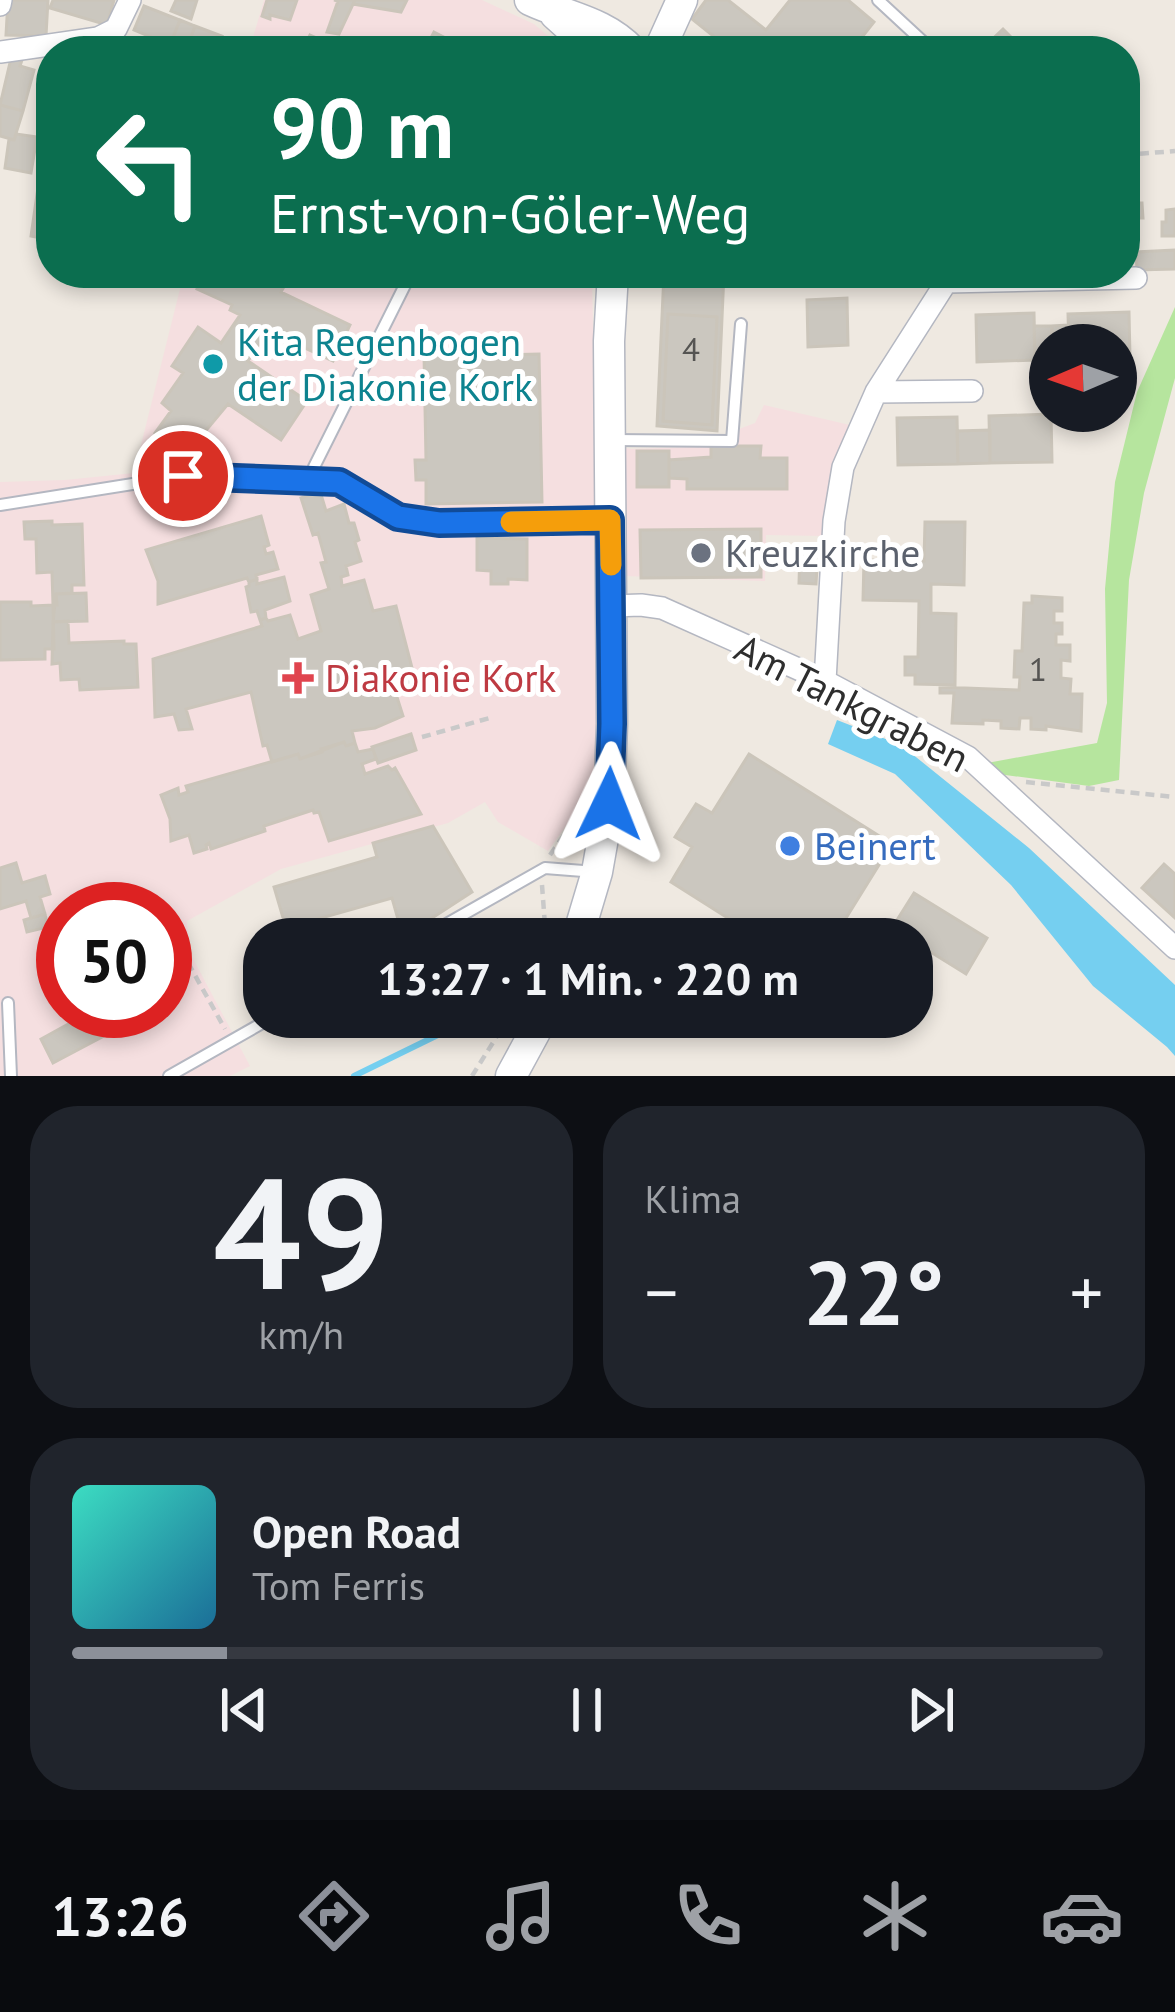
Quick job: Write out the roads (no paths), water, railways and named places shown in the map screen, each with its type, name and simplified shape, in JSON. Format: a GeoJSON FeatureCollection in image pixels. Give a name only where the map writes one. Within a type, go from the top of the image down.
{"type":"FeatureCollection","features":[{"type":"Feature","properties":{"kind":"main road"},"geometry":{"type":"LineString","coordinates":[[666,36],[682,0]]}},
{"type":"Feature","properties":{"kind":"main road"},"geometry":{"type":"LineString","coordinates":[[540,5],[578,36]]}},
{"type":"Feature","properties":{"kind":"main road"},"geometry":{"type":"LineString","coordinates":[[540,5],[594,23],[615,36]]}},
{"type":"Feature","properties":{"kind":"main road"},"geometry":{"type":"LineString","coordinates":[[583,918],[609,804],[613,288]]}},
{"type":"Feature","properties":{"kind":"main road"},"geometry":{"type":"LineString","coordinates":[[511,1076],[532,1038]]}},
{"type":"Feature","properties":{"kind":"street"},"geometry":{"type":"LineString","coordinates":[[102,36],[116,29],[130,0]]}},
{"type":"Feature","properties":{"kind":"street"},"geometry":{"type":"LineString","coordinates":[[0,52],[36,47]]}},
{"type":"Feature","properties":{"kind":"street"},"geometry":{"type":"LineString","coordinates":[[825,681],[834,521],[843,467],[876,392],[944,288]]}},
{"type":"Feature","properties":{"kind":"street"},"geometry":{"type":"LineString","coordinates":[[876,392],[972,391]]}},
{"type":"Feature","properties":{"kind":"street","name":"Am Tankgraben"},"geometry":{"type":"LineString","coordinates":[[611,606],[662,608],[825,681],[968,757],[1175,948]]}},
{"type":"Feature","properties":{"kind":"lane"},"geometry":{"type":"LineString","coordinates":[[878,0],[917,36]]}},
{"type":"Feature","properties":{"kind":"lane"},"geometry":{"type":"LineString","coordinates":[[312,481],[314,466],[403,288]]}},
{"type":"Feature","properties":{"kind":"lane"},"geometry":{"type":"LineString","coordinates":[[609,440],[732,441],[741,324]]}},
{"type":"Feature","properties":{"kind":"lane"},"geometry":{"type":"LineString","coordinates":[[0,505],[183,476],[339,482],[398,517],[416,521],[610,520]]}},
{"type":"Feature","properties":{"kind":"lane"},"geometry":{"type":"LineString","coordinates":[[456,918],[547,864],[597,872]]}},
{"type":"Feature","properties":{"kind":"lane"},"geometry":{"type":"LineString","coordinates":[[8,1003],[11,1076]]}},
{"type":"Feature","properties":{"kind":"lane"},"geometry":{"type":"LineString","coordinates":[[169,1076],[243,1032]]}},
{"type":"Feature","properties":{"kind":"water"},"geometry":{"type":"Polygon","coordinates":[[[837,720],[901,745],[1029,848],[1175,985],[1175,1056],[1093,986],[1011,885],[895,774],[828,744],[837,720]]]}},
{"type":"Feature","properties":{"kind":"waterway"},"geometry":{"type":"LineString","coordinates":[[354,1076],[432,1038]]}},
{"type":"Feature","properties":{"kind":"place","name":"Kita Regenbogen der Diakonie Kork"},"geometry":{"type":"Point","coordinates":[213,364]}},
{"type":"Feature","properties":{"kind":"place","name":"Kreuzkirche"},"geometry":{"type":"Point","coordinates":[701,553]}},
{"type":"Feature","properties":{"kind":"place","name":"Diakonie Kork"},"geometry":{"type":"Point","coordinates":[298,678]}},
{"type":"Feature","properties":{"kind":"place","name":"Beinert"},"geometry":{"type":"Point","coordinates":[790,846]}}]}
